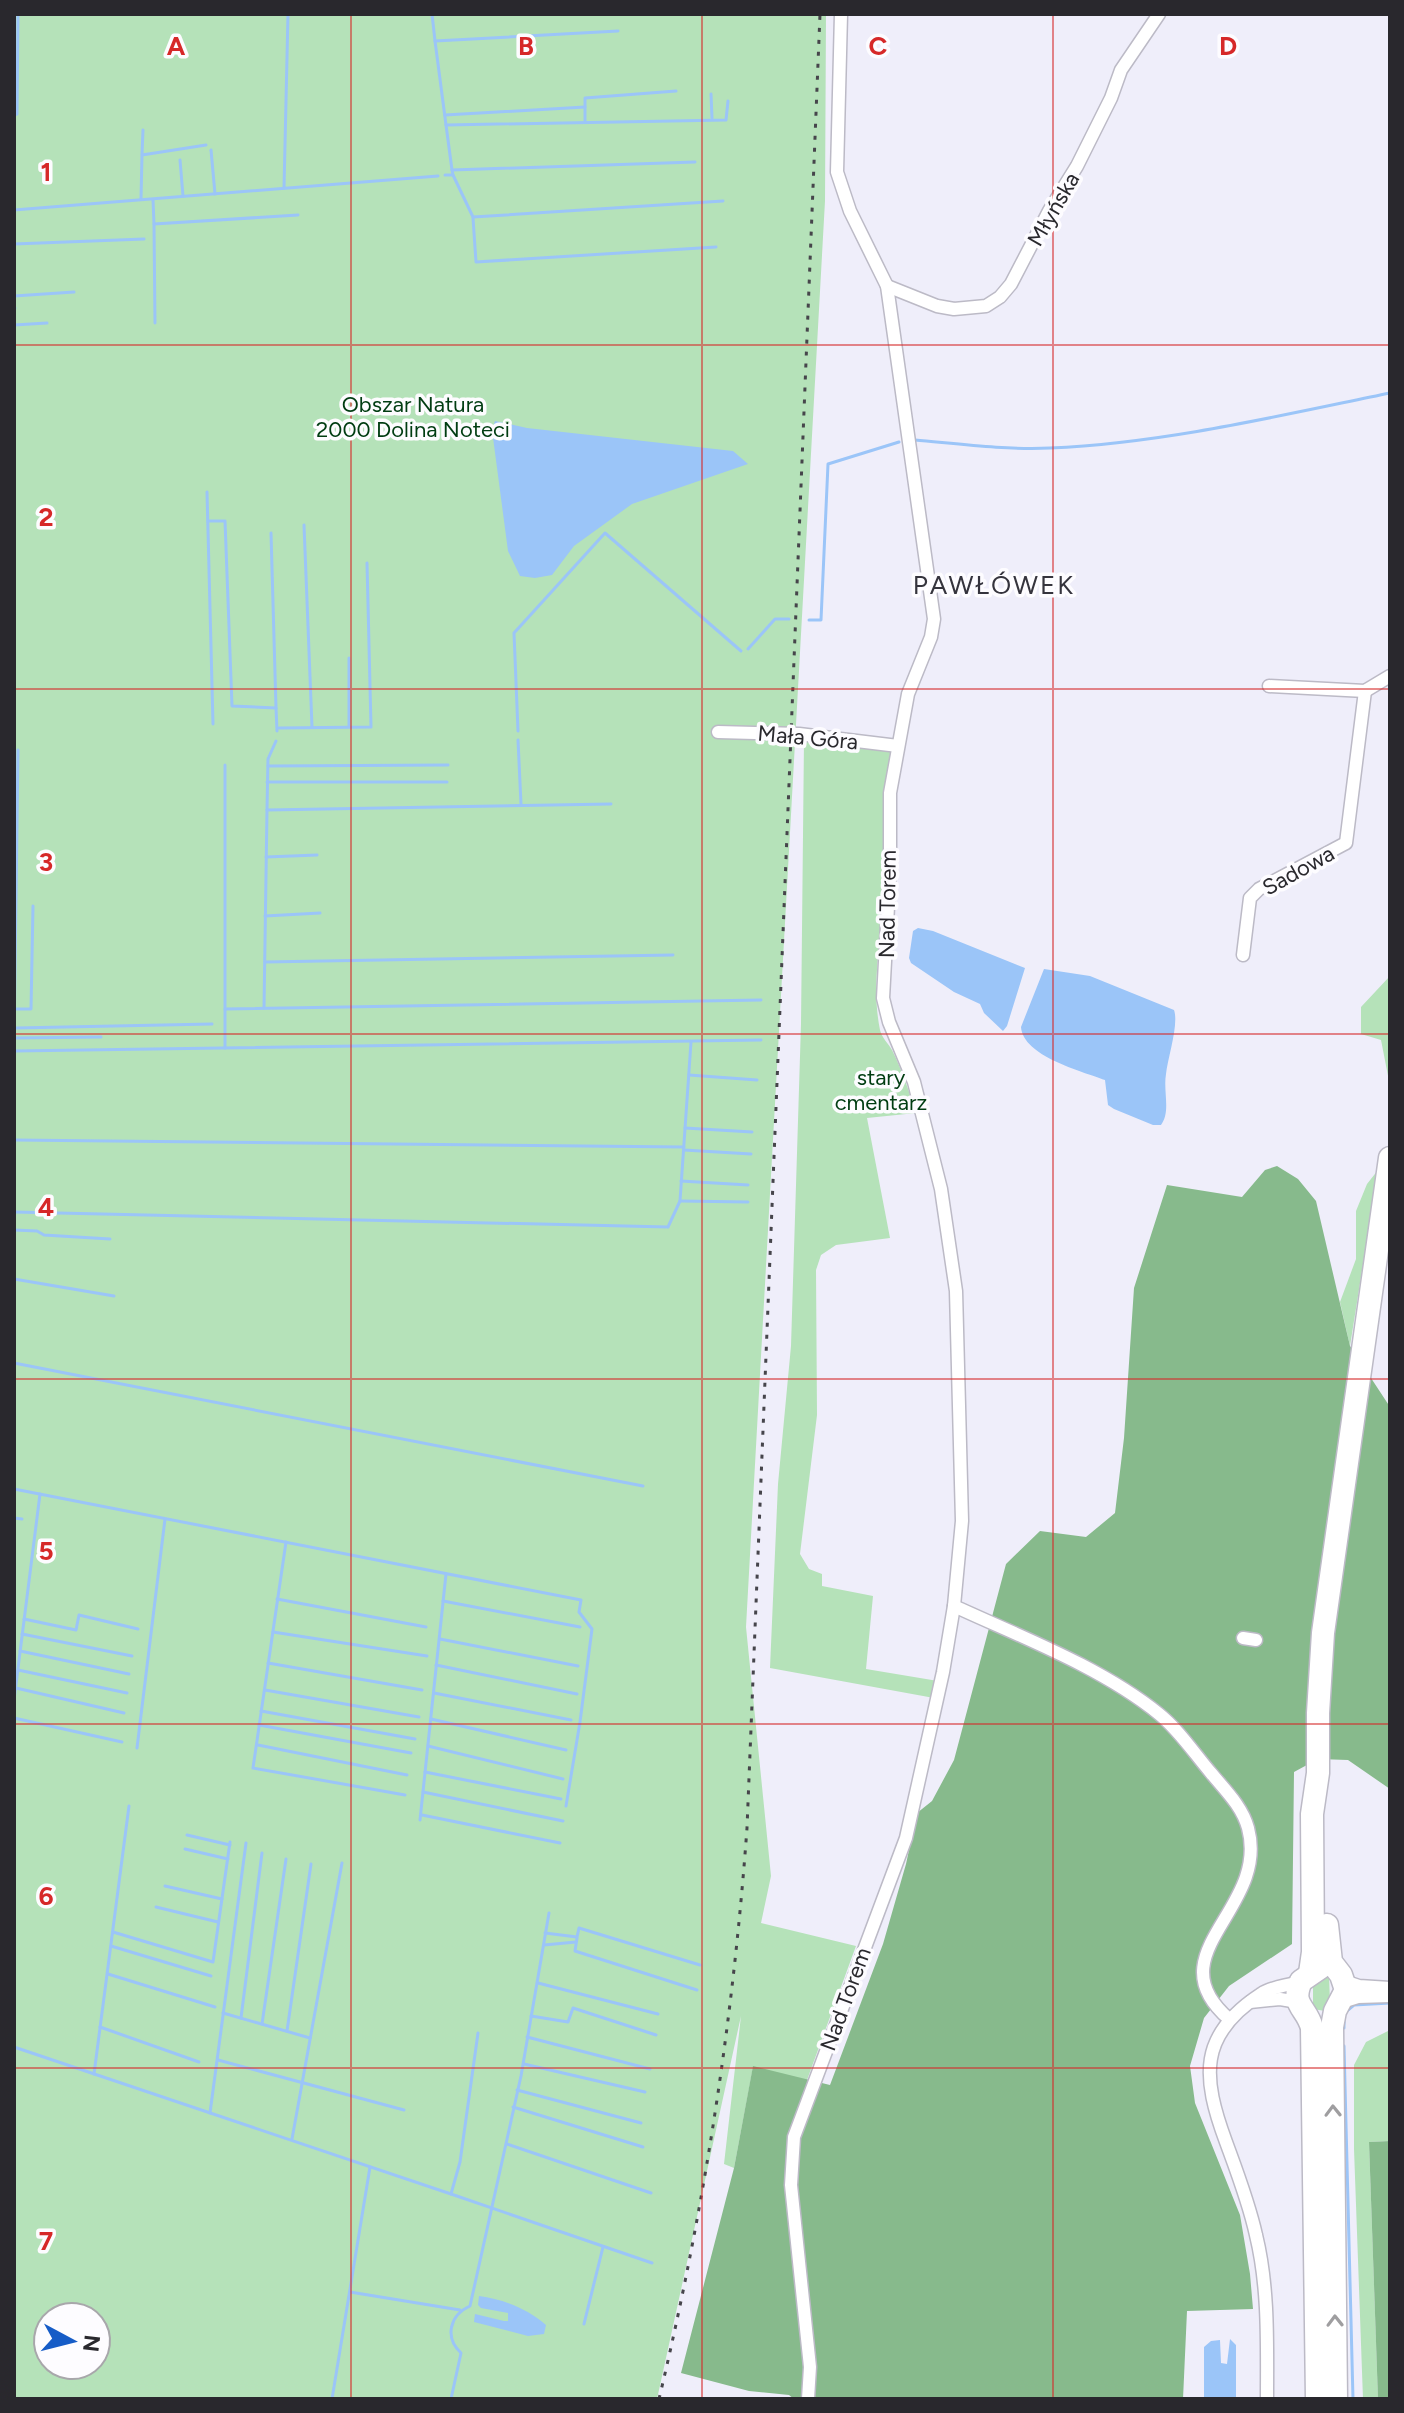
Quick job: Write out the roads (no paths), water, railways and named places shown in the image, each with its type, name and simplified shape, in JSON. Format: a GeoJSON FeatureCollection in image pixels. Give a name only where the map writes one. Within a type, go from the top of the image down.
{"type":"FeatureCollection","features":[{"type":"Feature","properties":{"kind":"highway"},"geometry":{"type":"LineString","coordinates":[[1317,2399],[1312,2028],[1304,1993],[1313,1963],[1312,1814],[1318,1773],[1318,1713],[1328,1587],[1390,1158]]}},
{"type":"Feature","properties":{"kind":"highway"},"geometry":{"type":"LineString","coordinates":[[1318,1773],[1325,1804],[1329,1955],[1339,1990],[1332,2027],[1336,2399]]}},
{"type":"Feature","properties":{"kind":"highway"},"geometry":{"type":"LineString","coordinates":[[1304,1993],[1325,2017],[1339,1990]]}},
{"type":"Feature","properties":{"kind":"highway"},"geometry":{"type":"LineString","coordinates":[[1304,1993],[1339,1990]]}},
{"type":"Feature","properties":{"kind":"street","name":"Nad Torem"},"geometry":{"type":"LineString","coordinates":[[808,2399],[810,2367],[791,2185],[794,2137],[906,1838],[939,1697],[954,1606],[962,1521],[956,1291],[941,1189],[914,1082],[889,1022],[883,998],[890,870],[890,793],[908,694],[931,637],[934,619],[887,286],[850,211],[837,172],[841,14]]}},
{"type":"Feature","properties":{"kind":"street","name":"Młyńska"},"geometry":{"type":"LineString","coordinates":[[887,286],[937,306],[954,309],[986,306],[1000,297],[1011,284],[1049,211],[1077,166],[1111,98],[1121,70],[1159,14]]}},
{"type":"Feature","properties":{"kind":"street"},"geometry":{"type":"LineString","coordinates":[[1269,686],[1365,691],[1390,676]]}},
{"type":"Feature","properties":{"kind":"street","name":"Sadowa"},"geometry":{"type":"LineString","coordinates":[[1243,955],[1250,898],[1259,889],[1346,843],[1365,691]]}},
{"type":"Feature","properties":{"kind":"street","name":"Mała Góra"},"geometry":{"type":"LineString","coordinates":[[718,732],[799,734],[898,746]]}},
{"type":"Feature","properties":{"kind":"street"},"geometry":{"type":"LineString","coordinates":[[954,1606],[1101,1677],[1159,1714],[1240,1809],[1251,1838],[1250,1870],[1238,1898],[1212,1940],[1202,1968],[1206,1994],[1229,2019]]}},
{"type":"Feature","properties":{"kind":"street"},"geometry":{"type":"LineString","coordinates":[[1243,1638],[1256,1640]]}},
{"type":"Feature","properties":{"kind":"street"},"geometry":{"type":"LineString","coordinates":[[1339,1990],[1359,1986],[1390,1988]]}},
{"type":"Feature","properties":{"kind":"street"},"geometry":{"type":"LineString","coordinates":[[1339,1990],[1358,1997],[1390,1996]]}},
{"type":"Feature","properties":{"kind":"street"},"geometry":{"type":"LineString","coordinates":[[1267,2399],[1262,2262],[1247,2200],[1218,2121],[1209,2079],[1212,2049],[1229,2019],[1266,1991],[1304,1993]]}},
{"type":"Feature","properties":{"kind":"street"},"geometry":{"type":"LineString","coordinates":[[1250,2002],[1304,1993]]}},
{"type":"Feature","properties":{"kind":"water"},"geometry":{"type":"Polygon","coordinates":[[[495,421],[527,428],[733,451],[748,464],[632,504],[574,546],[552,575],[535,578],[520,576],[508,551],[492,430],[495,421]]]}},
{"type":"Feature","properties":{"kind":"water"},"geometry":{"type":"Polygon","coordinates":[[[918,928],[933,931],[1025,968],[1003,1031],[984,1013],[980,1004],[954,992],[911,963],[913,931],[918,928]]]}},
{"type":"Feature","properties":{"kind":"water"},"geometry":{"type":"Polygon","coordinates":[[[1044,969],[1090,976],[1174,1010],[1174,1032],[1165,1081],[1166,1114],[1161,1125],[1153,1125],[1114,1109],[1108,1105],[1105,1080],[1055,1061],[1042,1054],[1024,1037],[1021,1027],[1044,969]]]}},
{"type":"Feature","properties":{"kind":"water"},"geometry":{"type":"Polygon","coordinates":[[[479,2296],[506,2302],[531,2314],[546,2325],[544,2334],[528,2336],[474,2322],[475,2314],[508,2321],[508,2313],[481,2308],[478,2305],[479,2296]]]}},
{"type":"Feature","properties":{"kind":"water"},"geometry":{"type":"Polygon","coordinates":[[[1230,2339],[1236,2345],[1236,2399],[1204,2399],[1204,2347],[1211,2341],[1220,2340],[1221,2363],[1227,2364],[1230,2339]]]}},
{"type":"Feature","properties":{"kind":"waterway"},"geometry":{"type":"LineString","coordinates":[[14,115],[17,114],[18,14]]}},
{"type":"Feature","properties":{"kind":"waterway"},"geometry":{"type":"LineString","coordinates":[[284,188],[288,14]]}},
{"type":"Feature","properties":{"kind":"waterway"},"geometry":{"type":"LineString","coordinates":[[432,14],[435,41]]}},
{"type":"Feature","properties":{"kind":"waterway"},"geometry":{"type":"LineString","coordinates":[[446,125],[435,41],[618,31]]}},
{"type":"Feature","properties":{"kind":"waterway"},"geometry":{"type":"LineString","coordinates":[[585,122],[585,98],[676,91]]}},
{"type":"Feature","properties":{"kind":"waterway"},"geometry":{"type":"LineString","coordinates":[[711,94],[712,118]]}},
{"type":"Feature","properties":{"kind":"waterway"},"geometry":{"type":"LineString","coordinates":[[452,170],[446,125],[726,120],[728,101]]}},
{"type":"Feature","properties":{"kind":"waterway"},"geometry":{"type":"LineString","coordinates":[[445,115],[585,107]]}},
{"type":"Feature","properties":{"kind":"waterway"},"geometry":{"type":"LineString","coordinates":[[142,154],[143,130]]}},
{"type":"Feature","properties":{"kind":"waterway"},"geometry":{"type":"LineString","coordinates":[[141,199],[142,155],[206,145]]}},
{"type":"Feature","properties":{"kind":"waterway"},"geometry":{"type":"LineString","coordinates":[[211,150],[215,194]]}},
{"type":"Feature","properties":{"kind":"waterway"},"geometry":{"type":"LineString","coordinates":[[180,160],[183,196]]}},
{"type":"Feature","properties":{"kind":"waterway"},"geometry":{"type":"LineString","coordinates":[[445,175],[453,175],[452,170],[695,162]]}},
{"type":"Feature","properties":{"kind":"waterway"},"geometry":{"type":"LineString","coordinates":[[453,175],[473,217],[723,201]]}},
{"type":"Feature","properties":{"kind":"waterway"},"geometry":{"type":"LineString","coordinates":[[14,210],[438,176]]}},
{"type":"Feature","properties":{"kind":"waterway"},"geometry":{"type":"LineString","coordinates":[[153,200],[154,224],[298,215]]}},
{"type":"Feature","properties":{"kind":"waterway"},"geometry":{"type":"LineString","coordinates":[[473,218],[476,262],[716,247]]}},
{"type":"Feature","properties":{"kind":"waterway"},"geometry":{"type":"LineString","coordinates":[[154,224],[155,323]]}},
{"type":"Feature","properties":{"kind":"waterway"},"geometry":{"type":"LineString","coordinates":[[14,244],[144,239]]}},
{"type":"Feature","properties":{"kind":"waterway"},"geometry":{"type":"LineString","coordinates":[[14,296],[74,292]]}},
{"type":"Feature","properties":{"kind":"waterway"},"geometry":{"type":"LineString","coordinates":[[14,325],[47,323]]}},
{"type":"Feature","properties":{"kind":"waterway"},"geometry":{"type":"LineString","coordinates":[[915,440],[1016,448],[1135,441],[1390,393]]}},
{"type":"Feature","properties":{"kind":"waterway"},"geometry":{"type":"LineString","coordinates":[[809,620],[821,620],[828,464],[899,442]]}},
{"type":"Feature","properties":{"kind":"waterway"},"geometry":{"type":"LineString","coordinates":[[207,492],[213,724]]}},
{"type":"Feature","properties":{"kind":"waterway"},"geometry":{"type":"LineString","coordinates":[[208,521],[225,521],[232,706],[276,708],[277,731]]}},
{"type":"Feature","properties":{"kind":"waterway"},"geometry":{"type":"LineString","coordinates":[[304,525],[312,727]]}},
{"type":"Feature","properties":{"kind":"waterway"},"geometry":{"type":"LineString","coordinates":[[271,533],[276,708]]}},
{"type":"Feature","properties":{"kind":"waterway"},"geometry":{"type":"LineString","coordinates":[[518,731],[514,633],[605,533],[741,651]]}},
{"type":"Feature","properties":{"kind":"waterway"},"geometry":{"type":"LineString","coordinates":[[279,728],[371,727],[367,563]]}},
{"type":"Feature","properties":{"kind":"waterway"},"geometry":{"type":"LineString","coordinates":[[748,649],[775,619],[789,619]]}},
{"type":"Feature","properties":{"kind":"waterway"},"geometry":{"type":"LineString","coordinates":[[349,658],[349,726]]}},
{"type":"Feature","properties":{"kind":"waterway"},"geometry":{"type":"LineString","coordinates":[[518,740],[521,804]]}},
{"type":"Feature","properties":{"kind":"waterway"},"geometry":{"type":"LineString","coordinates":[[267,810],[268,759],[276,741]]}},
{"type":"Feature","properties":{"kind":"waterway"},"geometry":{"type":"LineString","coordinates":[[14,1046],[18,750]]}},
{"type":"Feature","properties":{"kind":"waterway"},"geometry":{"type":"LineString","coordinates":[[225,765],[225,1009]]}},
{"type":"Feature","properties":{"kind":"waterway"},"geometry":{"type":"LineString","coordinates":[[268,766],[448,765]]}},
{"type":"Feature","properties":{"kind":"waterway"},"geometry":{"type":"LineString","coordinates":[[267,782],[447,782]]}},
{"type":"Feature","properties":{"kind":"waterway"},"geometry":{"type":"LineString","coordinates":[[264,1008],[267,810],[611,804]]}},
{"type":"Feature","properties":{"kind":"waterway"},"geometry":{"type":"LineString","coordinates":[[266,857],[317,855]]}},
{"type":"Feature","properties":{"kind":"waterway"},"geometry":{"type":"LineString","coordinates":[[15,1009],[31,1009],[33,906]]}},
{"type":"Feature","properties":{"kind":"waterway"},"geometry":{"type":"LineString","coordinates":[[265,916],[320,913]]}},
{"type":"Feature","properties":{"kind":"waterway"},"geometry":{"type":"LineString","coordinates":[[265,962],[673,955]]}},
{"type":"Feature","properties":{"kind":"waterway"},"geometry":{"type":"LineString","coordinates":[[225,1048],[225,1009],[761,1000]]}},
{"type":"Feature","properties":{"kind":"waterway"},"geometry":{"type":"LineString","coordinates":[[16,1028],[212,1024]]}},
{"type":"Feature","properties":{"kind":"waterway"},"geometry":{"type":"LineString","coordinates":[[14,1038],[101,1037]]}},
{"type":"Feature","properties":{"kind":"waterway"},"geometry":{"type":"LineString","coordinates":[[14,1051],[761,1040]]}},
{"type":"Feature","properties":{"kind":"waterway"},"geometry":{"type":"LineString","coordinates":[[14,1212],[668,1227],[680,1201],[691,1042]]}},
{"type":"Feature","properties":{"kind":"waterway"},"geometry":{"type":"LineString","coordinates":[[689,1075],[757,1080]]}},
{"type":"Feature","properties":{"kind":"waterway"},"geometry":{"type":"LineString","coordinates":[[685,1128],[752,1132]]}},
{"type":"Feature","properties":{"kind":"waterway"},"geometry":{"type":"LineString","coordinates":[[14,1140],[684,1147]]}},
{"type":"Feature","properties":{"kind":"waterway"},"geometry":{"type":"LineString","coordinates":[[684,1150],[751,1154]]}},
{"type":"Feature","properties":{"kind":"waterway"},"geometry":{"type":"LineString","coordinates":[[681,1181],[748,1185]]}},
{"type":"Feature","properties":{"kind":"waterway"},"geometry":{"type":"LineString","coordinates":[[680,1201],[748,1202]]}},
{"type":"Feature","properties":{"kind":"waterway"},"geometry":{"type":"LineString","coordinates":[[14,1230],[110,1239]]}},
{"type":"Feature","properties":{"kind":"waterway"},"geometry":{"type":"LineString","coordinates":[[14,1279],[114,1296]]}},
{"type":"Feature","properties":{"kind":"waterway"},"geometry":{"type":"LineString","coordinates":[[14,1363],[643,1486]]}},
{"type":"Feature","properties":{"kind":"waterway"},"geometry":{"type":"LineString","coordinates":[[14,1489],[581,1600],[579,1612],[592,1629],[566,1806]]}},
{"type":"Feature","properties":{"kind":"waterway"},"geometry":{"type":"LineString","coordinates":[[14,1700],[40,1494]]}},
{"type":"Feature","properties":{"kind":"waterway"},"geometry":{"type":"LineString","coordinates":[[14,1518],[22,1519]]}},
{"type":"Feature","properties":{"kind":"waterway"},"geometry":{"type":"LineString","coordinates":[[137,1748],[165,1519]]}},
{"type":"Feature","properties":{"kind":"waterway"},"geometry":{"type":"LineString","coordinates":[[286,1542],[253,1768],[405,1795]]}},
{"type":"Feature","properties":{"kind":"waterway"},"geometry":{"type":"LineString","coordinates":[[420,1820],[446,1574]]}},
{"type":"Feature","properties":{"kind":"waterway"},"geometry":{"type":"LineString","coordinates":[[277,1599],[426,1627]]}},
{"type":"Feature","properties":{"kind":"waterway"},"geometry":{"type":"LineString","coordinates":[[443,1601],[580,1627]]}},
{"type":"Feature","properties":{"kind":"waterway"},"geometry":{"type":"LineString","coordinates":[[24,1619],[76,1630],[79,1615],[138,1629]]}},
{"type":"Feature","properties":{"kind":"waterway"},"geometry":{"type":"LineString","coordinates":[[273,1632],[427,1656]]}},
{"type":"Feature","properties":{"kind":"waterway"},"geometry":{"type":"LineString","coordinates":[[22,1634],[132,1656]]}},
{"type":"Feature","properties":{"kind":"waterway"},"geometry":{"type":"LineString","coordinates":[[440,1639],[578,1666]]}},
{"type":"Feature","properties":{"kind":"waterway"},"geometry":{"type":"LineString","coordinates":[[20,1651],[129,1674]]}},
{"type":"Feature","properties":{"kind":"waterway"},"geometry":{"type":"LineString","coordinates":[[268,1663],[422,1690]]}},
{"type":"Feature","properties":{"kind":"waterway"},"geometry":{"type":"LineString","coordinates":[[436,1665],[577,1694]]}},
{"type":"Feature","properties":{"kind":"waterway"},"geometry":{"type":"LineString","coordinates":[[18,1670],[127,1693]]}},
{"type":"Feature","properties":{"kind":"waterway"},"geometry":{"type":"LineString","coordinates":[[16,1688],[124,1713]]}},
{"type":"Feature","properties":{"kind":"waterway"},"geometry":{"type":"LineString","coordinates":[[265,1690],[419,1717]]}},
{"type":"Feature","properties":{"kind":"waterway"},"geometry":{"type":"LineString","coordinates":[[434,1693],[571,1720]]}},
{"type":"Feature","properties":{"kind":"waterway"},"geometry":{"type":"LineString","coordinates":[[261,1711],[415,1739]]}},
{"type":"Feature","properties":{"kind":"waterway"},"geometry":{"type":"LineString","coordinates":[[14,1718],[122,1742]]}},
{"type":"Feature","properties":{"kind":"waterway"},"geometry":{"type":"LineString","coordinates":[[431,1719],[566,1750]]}},
{"type":"Feature","properties":{"kind":"waterway"},"geometry":{"type":"LineString","coordinates":[[259,1725],[411,1753]]}},
{"type":"Feature","properties":{"kind":"waterway"},"geometry":{"type":"LineString","coordinates":[[258,1745],[407,1775]]}},
{"type":"Feature","properties":{"kind":"waterway"},"geometry":{"type":"LineString","coordinates":[[428,1746],[563,1779]]}},
{"type":"Feature","properties":{"kind":"waterway"},"geometry":{"type":"LineString","coordinates":[[425,1772],[561,1799]]}},
{"type":"Feature","properties":{"kind":"waterway"},"geometry":{"type":"LineString","coordinates":[[423,1792],[563,1821]]}},
{"type":"Feature","properties":{"kind":"waterway"},"geometry":{"type":"LineString","coordinates":[[94,2074],[129,1806]]}},
{"type":"Feature","properties":{"kind":"waterway"},"geometry":{"type":"LineString","coordinates":[[422,1815],[560,1843]]}},
{"type":"Feature","properties":{"kind":"waterway"},"geometry":{"type":"LineString","coordinates":[[187,1835],[230,1845]]}},
{"type":"Feature","properties":{"kind":"waterway"},"geometry":{"type":"LineString","coordinates":[[113,1932],[213,1962],[230,1842]]}},
{"type":"Feature","properties":{"kind":"waterway"},"geometry":{"type":"LineString","coordinates":[[210,2113],[246,1843]]}},
{"type":"Feature","properties":{"kind":"waterway"},"geometry":{"type":"LineString","coordinates":[[185,1849],[228,1859]]}},
{"type":"Feature","properties":{"kind":"waterway"},"geometry":{"type":"LineString","coordinates":[[241,2018],[262,1853]]}},
{"type":"Feature","properties":{"kind":"waterway"},"geometry":{"type":"LineString","coordinates":[[262,2024],[286,1859]]}},
{"type":"Feature","properties":{"kind":"waterway"},"geometry":{"type":"LineString","coordinates":[[292,2139],[342,1863]]}},
{"type":"Feature","properties":{"kind":"waterway"},"geometry":{"type":"LineString","coordinates":[[287,2031],[311,1864]]}},
{"type":"Feature","properties":{"kind":"waterway"},"geometry":{"type":"LineString","coordinates":[[165,1886],[222,1899]]}},
{"type":"Feature","properties":{"kind":"waterway"},"geometry":{"type":"LineString","coordinates":[[156,1907],[218,1922]]}},
{"type":"Feature","properties":{"kind":"waterway"},"geometry":{"type":"LineString","coordinates":[[451,2399],[461,2353],[452,2340],[452,2327],[458,2315],[470,2306],[521,2076],[549,1913]]}},
{"type":"Feature","properties":{"kind":"waterway"},"geometry":{"type":"LineString","coordinates":[[545,1933],[577,1937],[579,1928],[700,1965]]}},
{"type":"Feature","properties":{"kind":"waterway"},"geometry":{"type":"LineString","coordinates":[[577,1938],[575,1951],[697,1990]]}},
{"type":"Feature","properties":{"kind":"waterway"},"geometry":{"type":"LineString","coordinates":[[544,1945],[576,1942]]}},
{"type":"Feature","properties":{"kind":"waterway"},"geometry":{"type":"LineString","coordinates":[[111,1946],[211,1976]]}},
{"type":"Feature","properties":{"kind":"waterway"},"geometry":{"type":"LineString","coordinates":[[108,1974],[215,2007]]}},
{"type":"Feature","properties":{"kind":"waterway"},"geometry":{"type":"LineString","coordinates":[[538,1983],[658,2014]]}},
{"type":"Feature","properties":{"kind":"waterway"},"geometry":{"type":"LineString","coordinates":[[1348,2010],[1354,2005],[1390,2003]]}},
{"type":"Feature","properties":{"kind":"waterway"},"geometry":{"type":"LineString","coordinates":[[531,2016],[568,2022],[573,2008],[656,2035]]}},
{"type":"Feature","properties":{"kind":"waterway"},"geometry":{"type":"LineString","coordinates":[[223,2013],[310,2038]]}},
{"type":"Feature","properties":{"kind":"waterway"},"geometry":{"type":"LineString","coordinates":[[1344,2017],[1344,2028]]}},
{"type":"Feature","properties":{"kind":"waterway"},"geometry":{"type":"LineString","coordinates":[[100,2027],[199,2062]]}},
{"type":"Feature","properties":{"kind":"waterway"},"geometry":{"type":"LineString","coordinates":[[478,2033],[460,2162],[451,2194],[652,2263]]}},
{"type":"Feature","properties":{"kind":"waterway"},"geometry":{"type":"LineString","coordinates":[[527,2037],[650,2069]]}},
{"type":"Feature","properties":{"kind":"waterway"},"geometry":{"type":"LineString","coordinates":[[1344,2046],[1353,2399]]}},
{"type":"Feature","properties":{"kind":"waterway"},"geometry":{"type":"LineString","coordinates":[[14,2047],[451,2194]]}},
{"type":"Feature","properties":{"kind":"waterway"},"geometry":{"type":"LineString","coordinates":[[218,2060],[404,2110]]}},
{"type":"Feature","properties":{"kind":"waterway"},"geometry":{"type":"LineString","coordinates":[[524,2064],[645,2092]]}},
{"type":"Feature","properties":{"kind":"waterway"},"geometry":{"type":"LineString","coordinates":[[517,2090],[641,2123]]}},
{"type":"Feature","properties":{"kind":"waterway"},"geometry":{"type":"LineString","coordinates":[[513,2107],[643,2147]]}},
{"type":"Feature","properties":{"kind":"waterway"},"geometry":{"type":"LineString","coordinates":[[507,2144],[651,2193]]}},
{"type":"Feature","properties":{"kind":"waterway"},"geometry":{"type":"LineString","coordinates":[[332,2399],[370,2167]]}},
{"type":"Feature","properties":{"kind":"waterway"},"geometry":{"type":"LineString","coordinates":[[584,2324],[603,2247]]}},
{"type":"Feature","properties":{"kind":"waterway"},"geometry":{"type":"LineString","coordinates":[[350,2292],[460,2310]]}},
{"type":"Feature","properties":{"kind":"railway"},"geometry":{"type":"LineString","coordinates":[[659,2399],[690,2258],[715,2115],[734,1972],[747,1828],[820,14]]}},
{"type":"Feature","properties":{"kind":"district","name":"PAWŁÓWEK"},"geometry":{"type":"Point","coordinates":[994,585]}},
{"type":"Feature","properties":{"kind":"park label","name":"Obszar Natura 2000 Dolina Noteci"},"geometry":{"type":"Point","coordinates":[413,416]}},
{"type":"Feature","properties":{"kind":"park label","name":"stary cmentarz"},"geometry":{"type":"Point","coordinates":[881,1090]}}]}
